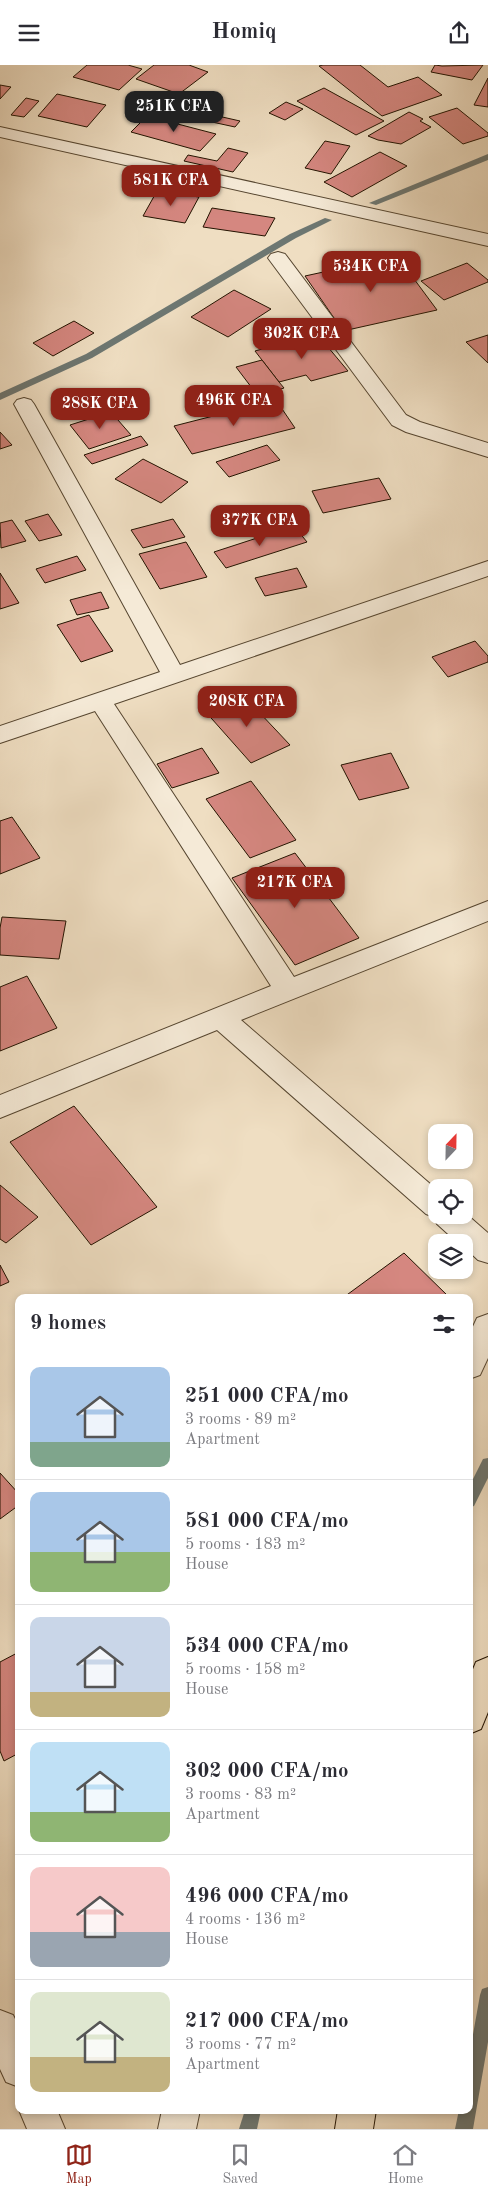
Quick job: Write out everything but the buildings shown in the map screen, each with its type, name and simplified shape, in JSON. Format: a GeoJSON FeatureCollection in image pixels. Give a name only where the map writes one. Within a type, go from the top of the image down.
{"type":"FeatureCollection","features":[{"type":"Feature","properties":{"kind":"highway"},"geometry":{"type":"LineString","coordinates":[[473,1708],[488,1673]]}},
{"type":"Feature","properties":{"kind":"highway"},"geometry":{"type":"LineString","coordinates":[[354,2129],[357,2114]]}},
{"type":"Feature","properties":{"kind":"street"},"geometry":{"type":"LineString","coordinates":[[0,132],[488,240]]}},
{"type":"Feature","properties":{"kind":"street"},"geometry":{"type":"LineString","coordinates":[[278,258],[398,420],[413,427],[488,450]]}},
{"type":"Feature","properties":{"kind":"street"},"geometry":{"type":"LineString","coordinates":[[24,404],[174,675]]}},
{"type":"Feature","properties":{"kind":"street"},"geometry":{"type":"LineString","coordinates":[[0,735],[488,568]]}},
{"type":"Feature","properties":{"kind":"street"},"geometry":{"type":"LineString","coordinates":[[100,701],[288,990]]}},
{"type":"Feature","properties":{"kind":"street"},"geometry":{"type":"LineString","coordinates":[[0,1107],[220,1017],[488,911]]}},
{"type":"Feature","properties":{"kind":"street"},"geometry":{"type":"LineString","coordinates":[[220,1017],[428,1199]]}},
{"type":"Feature","properties":{"kind":"street"},"geometry":{"type":"LineString","coordinates":[[457,1224],[488,1251]]}},
{"type":"Feature","properties":{"kind":"street"},"geometry":{"type":"LineString","coordinates":[[473,1358],[488,1327]]}},
{"type":"Feature","properties":{"kind":"street"},"geometry":{"type":"LineString","coordinates":[[0,2028],[15,2060]]}},
{"type":"Feature","properties":{"kind":"street"},"geometry":{"type":"LineString","coordinates":[[40,2114],[46,2129]]}},
{"type":"Feature","properties":{"kind":"street"},"geometry":{"type":"LineString","coordinates":[[177,2129],[180,2114]]}},
{"type":"Feature","properties":{"kind":"waterway"},"geometry":{"type":"LineString","coordinates":[[373,203],[488,157]]}},
{"type":"Feature","properties":{"kind":"waterway"},"geometry":{"type":"LineString","coordinates":[[0,397],[89,356],[293,236],[328,220]]}},
{"type":"Feature","properties":{"kind":"waterway"},"geometry":{"type":"LineString","coordinates":[[473,1493],[488,1464]]}},
{"type":"Feature","properties":{"kind":"waterway"},"geometry":{"type":"LineString","coordinates":[[473,2080],[488,1995]]}},
{"type":"Feature","properties":{"kind":"waterway"},"geometry":{"type":"LineString","coordinates":[[248,2129],[252,2114]]}},
{"type":"Feature","properties":{"kind":"waterway"},"geometry":{"type":"LineString","coordinates":[[464,2129],[466,2114]]}}]}
